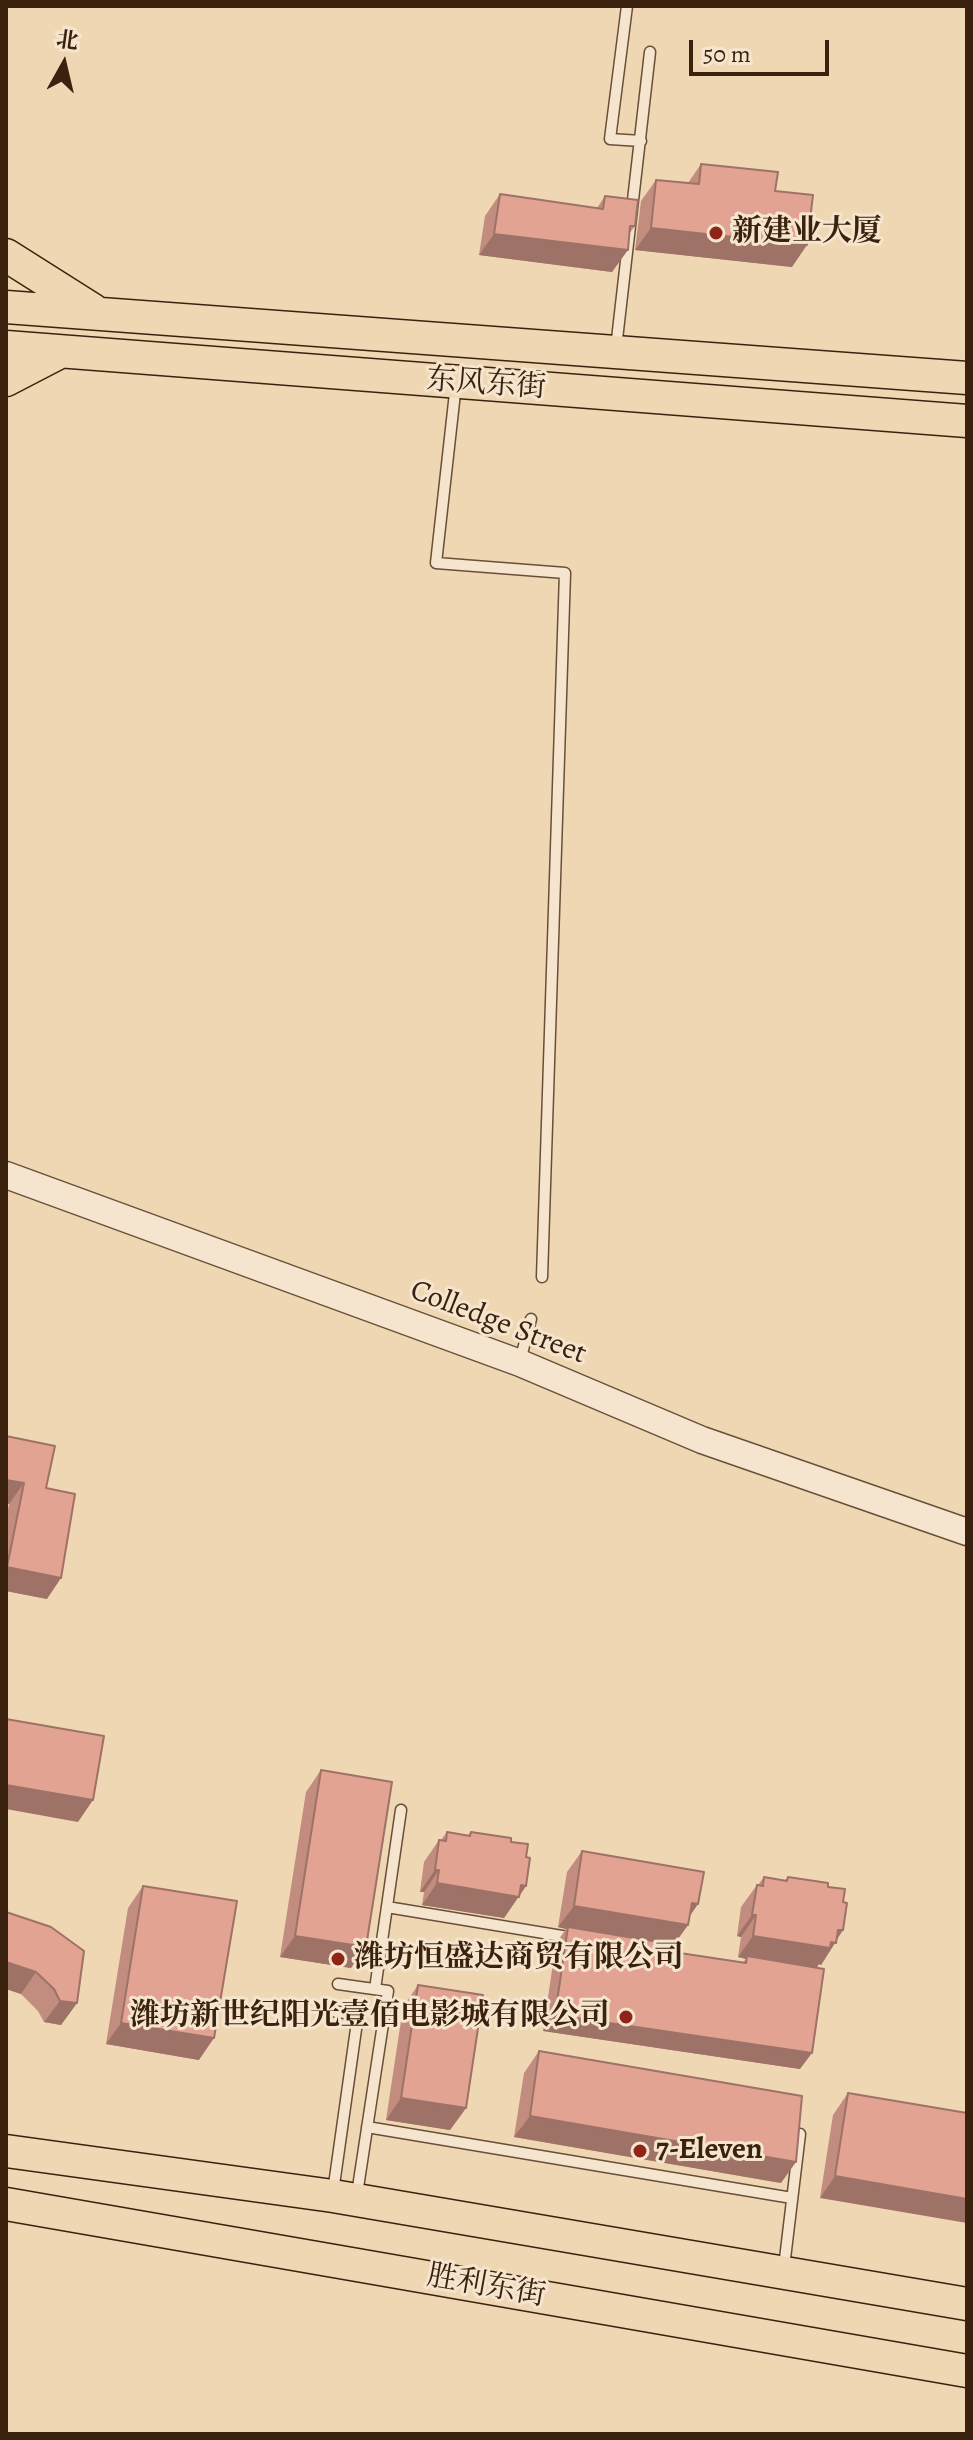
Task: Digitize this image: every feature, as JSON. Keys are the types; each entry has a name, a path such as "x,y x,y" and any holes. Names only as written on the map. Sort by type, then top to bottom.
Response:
{"main road":[{"path":"6,255 100,313"},
{"name":"东风东街","path":"6,307 967,378"},
{"name":"东风东街","path":"6,347 967,421"},
{"path":"6,380 58,353"},
{"path":"6,2151 345,2198 967,2304"},
{"name":"胜利东街","path":"6,2204 967,2371"}],"street":[{"name":"Colledge Street","path":"6,1175 520,1363 702,1440 967,1532"}],"lane":[{"path":"627,6 610,139 641,141"},
{"path":"616,351 650,52"},
{"path":"456,383 436,563 565,573 542,1277"},
{"path":"520,1363 531,1319"},
{"path":"375,1989 401,1810"},
{"path":"387,1907 591,1941"},
{"path":"338,1984 388,1991 367,2127 345,2198"},
{"path":"332,2011 358,2015 345,2198"},
{"path":"367,2127 792,2198"},
{"path":"783,2273 800,2134"}],"building":[{"path":"701,164 778,172 775,191 813,195 807,245 651,228 656,180 699,184"},
{"path":"500,194 603,209 605,196 638,200 635,226 630,226 628,250 494,234"},
{"path":"6,1436 55,1446 46,1488 75,1494 61,1578 7,1567 24,1483 6,1480"},
{"path":"6,1719 104,1736 93,1800 6,1785"},
{"path":"321,1770 392,1782 366,1947 295,1936"},
{"path":"447,1832 470,1836 471,1832 528,1844 526,1857 530,1858 526,1886 521,1885 519,1897 437,1883 439,1870 435,1870 439,1840 446,1841"},
{"path":"582,1851 704,1872 698,1904 692,1903 688,1925 574,1906"},
{"path":"764,1877 787,1881 788,1877 845,1889 843,1902 847,1903 843,1930 838,1930 836,1943 831,1942 830,1948 753,1936 756,1915 752,1915 757,1885 763,1886"},
{"path":"143,1886 237,1901 214,2038 121,2023"},
{"path":"6,1912 51,1927 84,1951 77,2003 60,2001 54,1989 36,1972 6,1962"},
{"path":"568,1927 682,1946 680,1953 746,1963 747,1956 824,1969 812,2053 555,2015"},
{"path":"418,1985 483,1995 466,2108 401,2098"},
{"path":"539,2051 802,2096 796,2162 530,2116"},
{"path":"848,2093 967,2113 967,2199 835,2176"}],"place":[{"name":"新建业大厦","path":"716,233"},
{"name":"潍坊恒盛达商贸有限公司","path":"338,1959"},
{"name":"潍坊新世纪阳光壹佰电影城有限公司","path":"626,2017"},
{"name":"7-Eleven","path":"640,2151"}]}
